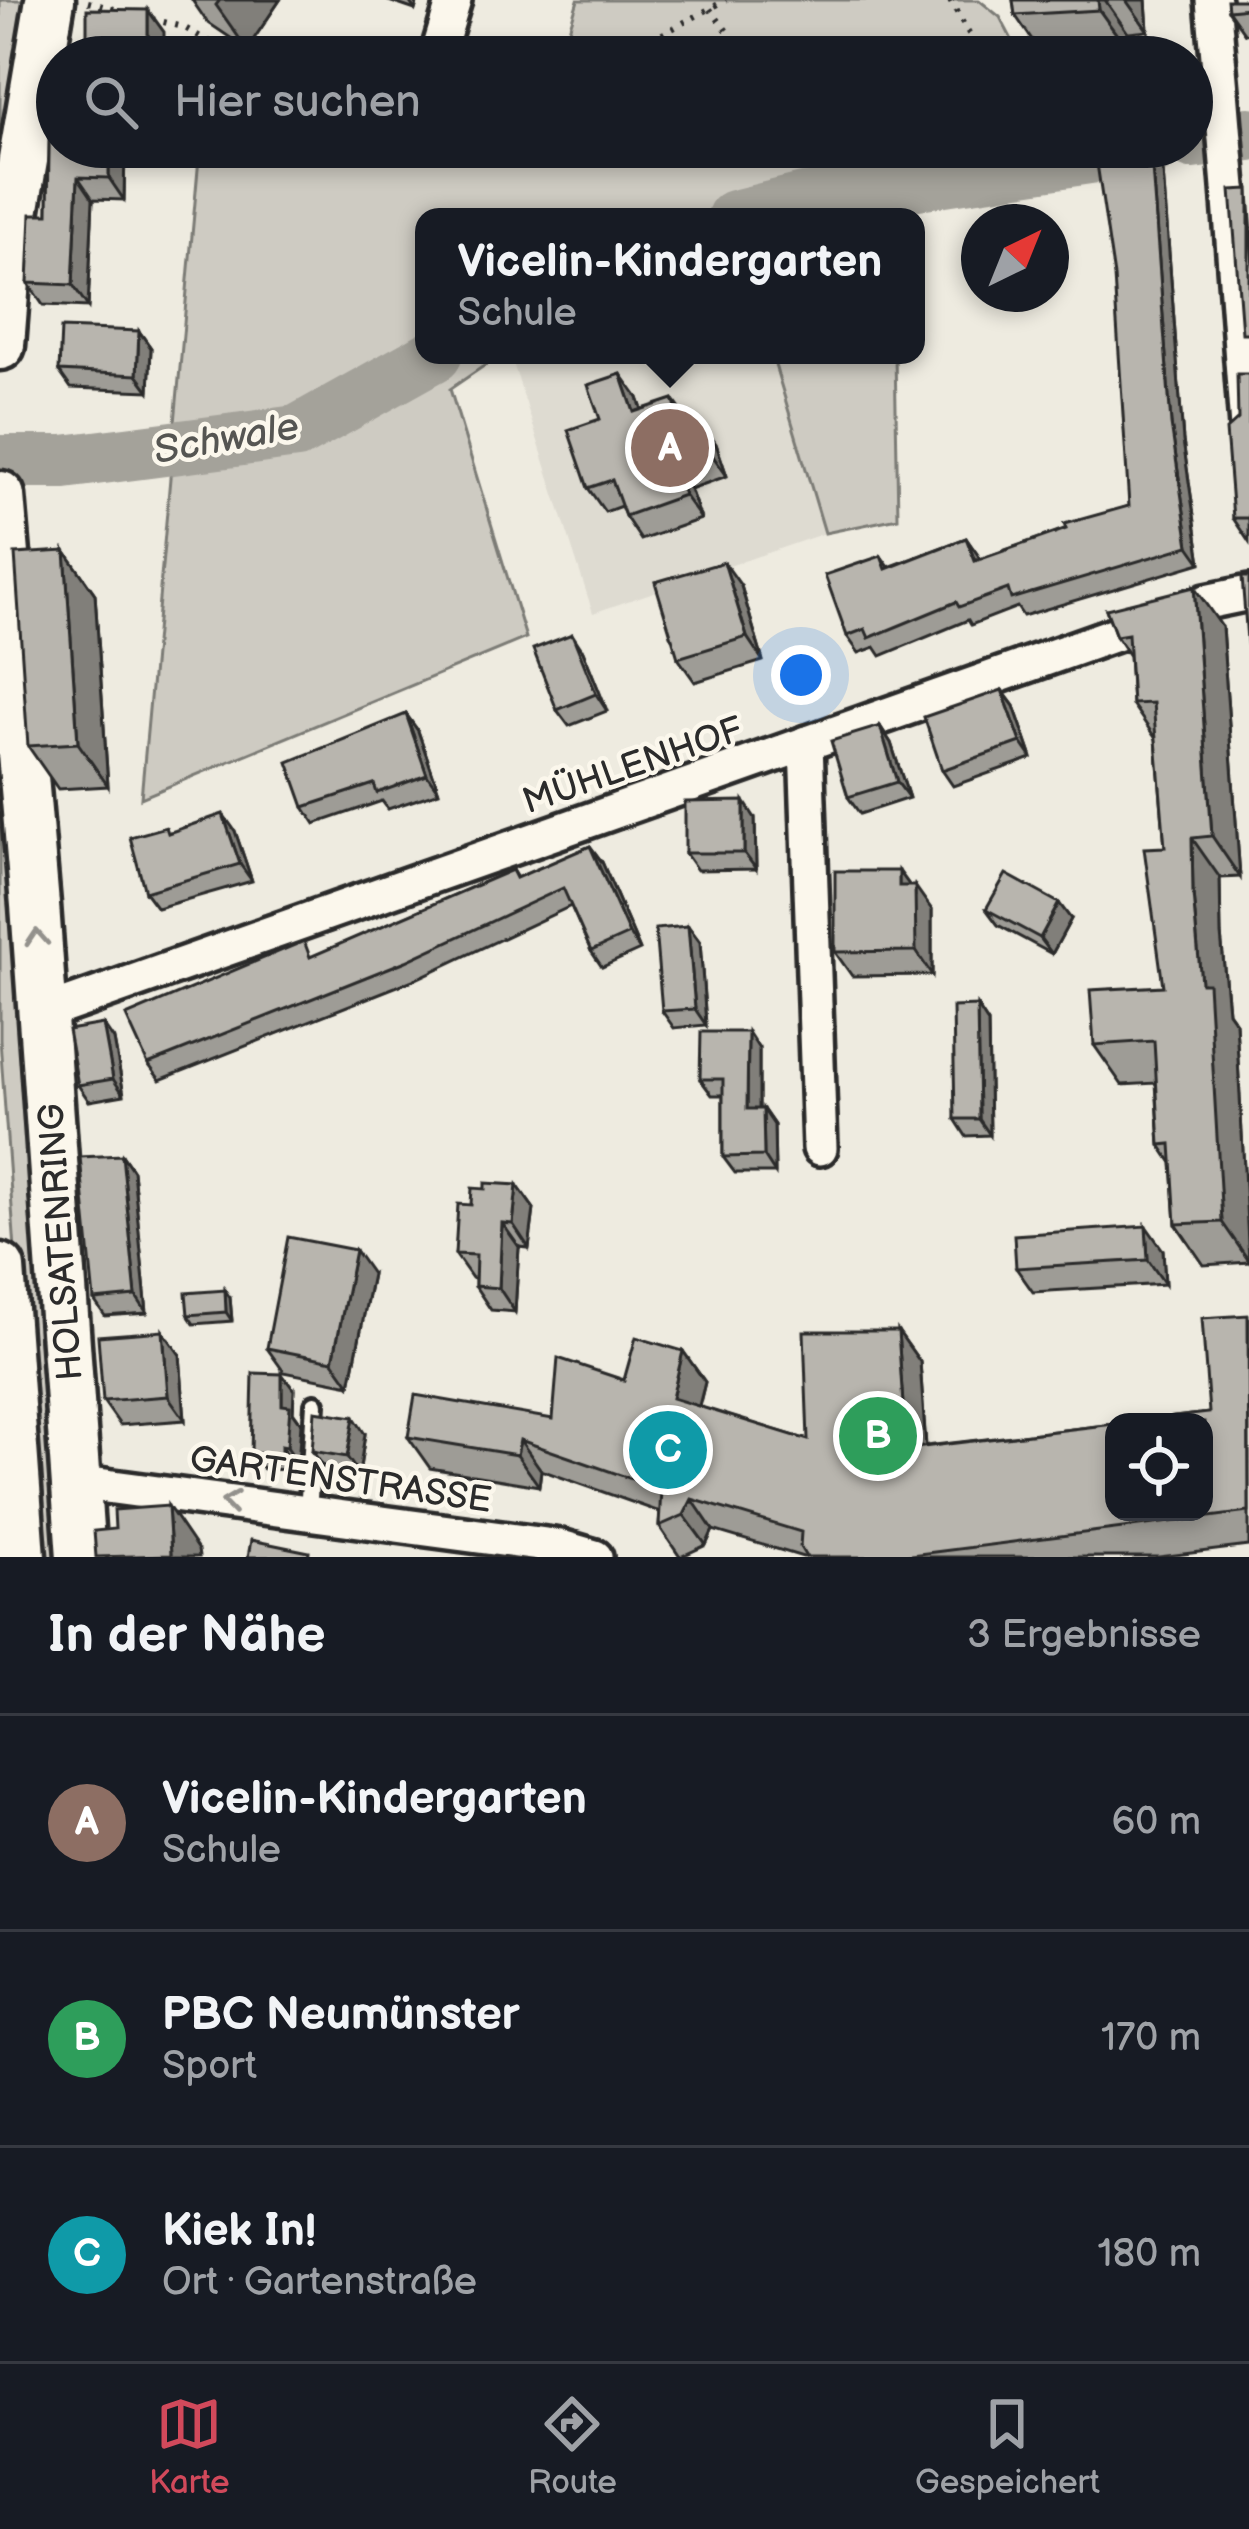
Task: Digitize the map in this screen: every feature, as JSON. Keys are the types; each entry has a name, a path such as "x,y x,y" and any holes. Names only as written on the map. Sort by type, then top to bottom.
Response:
{"main road":[{"path":"44,36 50,0"},
{"path":"0,345 7,255 36,83"},
{"name":"HOLSATENRING","path":"0,496 81,1557"},
{"name":"HOLSATENRING","path":"0,1268 7,1466 21,1557"}],"street":[{"path":"443,36 454,0"},
{"path":"1213,0 1243,296 1249,454"},
{"name":"MÜHLENHOF","path":"42,1014 1206,602 1249,593"},
{"path":"806,743 820,1148"},
{"name":"GARTENSTRASSE","path":"76,1482 561,1547 595,1557"}],"lane":[{"path":"308,1513 314,1404"}],"path":[{"path":"81,0 183,27 199,36"},
{"path":"659,36 726,0"},
{"path":"950,0 970,36"},
{"path":"710,9 731,36"}],"shaded area":[{"path":"0,0 27,0 0,174"},
{"path":"578,0 979,0 1000,17 1010,36 567,36"},
{"path":"198,168 1014,168 893,186 893,208 415,208 415,364 487,364 450,389 526,638 141,798"},
{"path":"513,364 775,364 825,533 593,613"},
{"path":"775,364 895,364 898,518 825,533"},
{"path":"0,595 70,1557 37,1557 0,1040"}],"building":[{"path":"1013,0 1098,0 1099,10 1015,15"},
{"path":"1227,0 1249,0 1249,8 1228,10"},
{"path":"87,9 148,10 148,36 87,36"},
{"path":"49,168 109,168 109,178 78,177 73,285 28,283 31,214 48,214"},
{"path":"1098,168 1152,168 1171,424 1189,546 1011,599 1008,589 959,607 956,602 869,638 865,629 847,636 825,575 881,556 886,569 966,538 975,561 1066,529 1064,524 1129,506 1114,277"},
{"path":"1249,189 1249,333 1242,333 1231,190"},
{"path":"61,328 139,331 137,375 59,371"},
{"path":"621,374 634,412 673,399 682,426 699,420 710,452 674,465 684,495 625,516 612,480 588,488 568,430 600,419 588,385"},
{"path":"1237,374 1249,374 1249,518 1233,518 1226,430 1238,419"},
{"path":"65,551 78,743 28,746 15,554"},
{"path":"724,562 747,637 678,658 655,582"},
{"path":"1242,577 1249,577 1249,653 1248,653"},
{"path":"1194,587 1212,836 1192,838 1193,894 1201,983 1208,983 1222,1222 1176,1224 1171,1144 1160,1145 1154,1041 1094,1045 1090,990 1163,986 1144,848 1165,847 1153,703 1132,704 1128,634 1116,636 1106,609"},
{"path":"572,634 596,694 557,710 533,649"},
{"path":"1002,690 1021,742 942,770 924,717"},
{"path":"406,714 427,775 377,793 374,784 304,807 288,762"},
{"path":"880,726 897,782 848,797 831,741"},
{"path":"744,801 744,853 685,853 685,802"},
{"path":"223,814 240,864 145,892 130,837 166,827 168,833"},
{"path":"590,846 629,934 591,951 563,888 406,961 148,1064 126,1016 304,941 310,957 512,870 516,878"},
{"path":"835,871 899,871 899,886 915,886 916,951 835,952"},
{"path":"1006,874 1059,903 1040,938 986,909"},
{"path":"688,926 695,1009 662,1011 655,929"},
{"path":"977,1006 979,1119 955,1119 953,1007"},
{"path":"103,1024 113,1079 78,1085 68,1030"},
{"path":"701,1032 748,1032 747,1109 763,1109 764,1156 723,1157 723,1079 700,1079"},
{"path":"122,1155 136,1296 94,1300 80,1157"},
{"path":"485,1183 517,1185 513,1224 502,1223 499,1288 475,1286 476,1255 455,1254 458,1204 471,1205 472,1188 485,1189"},
{"path":"1146,1226 1148,1260 1016,1268 1014,1235"},
{"path":"288,1237 355,1250 333,1361 267,1348"},
{"path":"225,1290 226,1312 188,1315 186,1293"},
{"path":"1248,1315 1249,1512 1213,1517 1213,1413 1209,1413 1202,1318"},
{"path":"163,1331 168,1396 103,1401 98,1336"},
{"path":"804,1331 898,1331 906,1449 1105,1425 1105,1521 1178,1521 895,1557 806,1557 800,1547 801,1532 692,1499 684,1515 659,1526 661,1489 520,1440 517,1455 408,1437 415,1395 553,1419 558,1358 624,1380 636,1337 683,1351 672,1398 808,1440"},
{"path":"253,1373 282,1374 282,1405 290,1406 287,1447 281,1446 281,1454 251,1453"},
{"path":"315,1411 354,1417 347,1457 312,1451"},
{"path":"168,1506 171,1555 96,1557 94,1531 115,1529 114,1510"},
{"path":"251,1540 309,1552 308,1557 248,1557"}],"waterway":[{"name":"Schwale","path":"1213,139 1249,134"},
{"name":"Schwale","path":"771,208 1017,168"},
{"name":"Schwale","path":"0,462 64,462 297,432 419,364"}],"place":[{"name":"Vicelin-Kindergarten","path":"670,448"},
{"name":"PBC Neumünster","path":"878,1436"},
{"name":"Kiek In!","path":"668,1450"}]}
